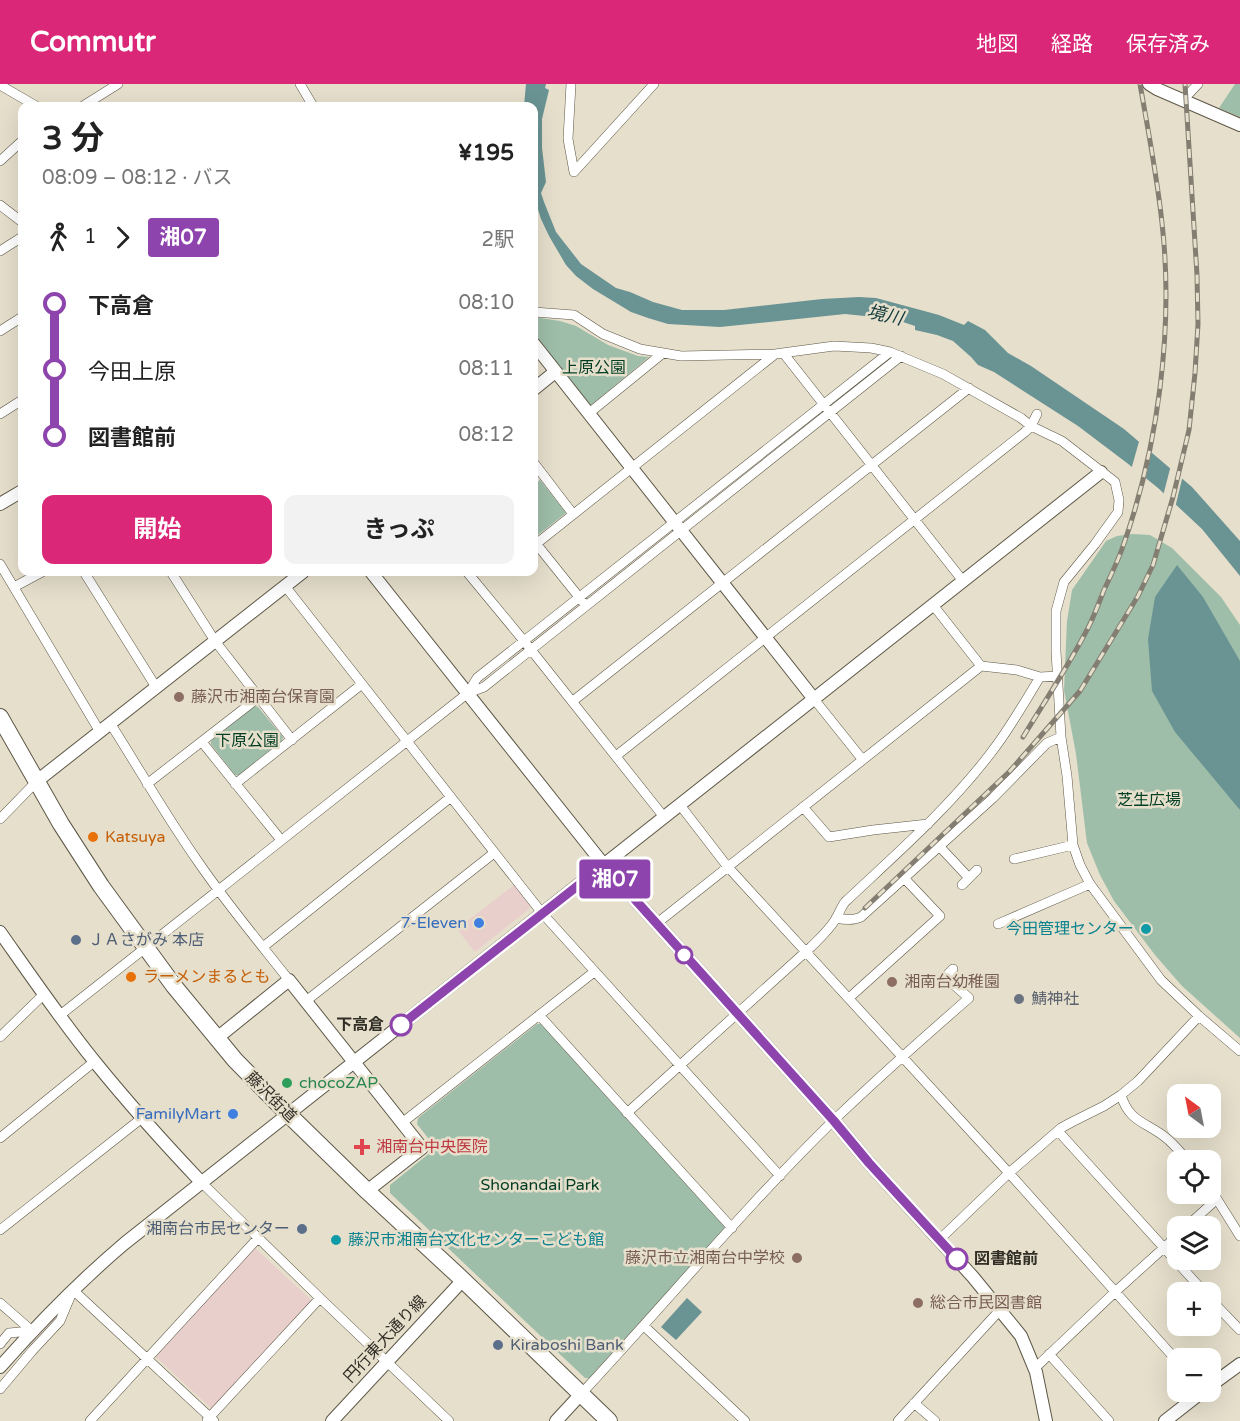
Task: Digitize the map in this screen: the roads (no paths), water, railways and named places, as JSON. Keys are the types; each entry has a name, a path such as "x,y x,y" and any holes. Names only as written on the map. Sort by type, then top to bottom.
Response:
{"highway":[{"name":"藤沢街道","path":"0,717 61,824 101,886 174,986 235,1060 367,1191 609,1421"}],"street":[{"path":"89,102 118,84"},
{"path":"300,84 311,102"},
{"path":"572,84 568,139 574,172 654,84"},
{"path":"1149,84 1240,125"},
{"path":"1182,100 1198,84"},
{"path":"0,85 29,102"},
{"path":"0,161 18,145"},
{"path":"0,205 18,219"},
{"path":"0,251 18,240"},
{"path":"538,312 574,315 603,334 640,349 681,356 779,354 834,346 871,348 890,352 969,387 1031,426 1062,441 1115,482 1119,500 1118,512 1064,582 1056,611 1061,737 1073,845 1090,884 1161,980 1198,1016 1240,1051"},
{"path":"0,331 18,320"},
{"path":"538,349 862,759"},
{"path":"468,693 477,678 579,598 752,475 890,352"},
{"path":"588,414 663,353"},
{"path":"779,354 827,409 963,581"},
{"path":"538,540 779,354"},
{"path":"59,1016 468,693 484,687 586,606 745,467 901,356"},
{"path":"538,386 555,372"},
{"path":"573,701 969,387"},
{"path":"0,414 18,403"},
{"path":"616,756 1016,440 1031,426 1037,414"},
{"path":"745,467 752,475"},
{"path":"0,1367 91,1272 125,1243 1101,472"},
{"path":"538,476 573,514"},
{"path":"0,504 18,493"},
{"path":"538,546 586,606"},
{"path":"0,564 99,732"},
{"path":"14,587 35,576"},
{"path":"87,576 156,687"},
{"path":"174,576 215,641 292,740"},
{"path":"0,819 38,781 298,576"},
{"path":"374,576 604,865 834,1121 1021,1336 1035,1368 1046,1421"},
{"path":"470,576 664,817"},
{"path":"285,586 542,913 780,1176"},
{"path":"933,605 981,666"},
{"path":"656,924 981,666 1017,670 1040,677 1058,676"},
{"path":"627,1113 825,933 845,902 928,824 988,756 1008,729 1040,677"},
{"path":"236,784 362,684"},
{"path":"147,784 259,698"},
{"path":"110,723 172,824 218,890 422,1148 367,1191"},
{"path":"836,918 849,920 861,916 993,798 1047,742 1061,737"},
{"path":"202,742 281,840"},
{"path":"263,946 451,797"},
{"path":"680,805 728,866 1167,1350"},
{"path":"803,807 829,837 928,824"},
{"path":"1014,859 1073,845"},
{"path":"940,847 966,882 977,870"},
{"path":"306,1001 494,853"},
{"path":"849,998 940,916 905,879"},
{"path":"998,924 1090,884"},
{"path":"0,932 59,1016 142,1118 202,1183 449,1421"},
{"path":"556,1421 780,1176 901,1057 969,998 945,976 953,969"},
{"path":"402,1123 594,972"},
{"path":"217,1038 289,980"},
{"path":"0,1037 44,994"},
{"path":"539,1016 732,1228"},
{"path":"939,1240 1009,1173 1058,1131 1104,1106 1138,1081 1198,1016"},
{"path":"0,1138 95,1061"},
{"path":"1121,1095 1131,1115 1163,1135 1177,1150"},
{"path":"0,1230 142,1118"},
{"path":"1058,1131 1195,1282"},
{"path":"1198,1216 1211,1204"},
{"path":"1220,1204 1240,1236"},
{"path":"90,1421 258,1238"},
{"path":"1035,1368 1167,1245"},
{"name":"円行東大通り線","path":"332,1421 463,1280"},
{"path":"0,1389 60,1321 73,1290"},
{"path":"73,1290 210,1420 320,1298"},
{"path":"0,1303 32,1331"},
{"path":"898,1421 1000,1310"},
{"path":"1221,1310 1240,1330"},
{"path":"644,1326 745,1421"},
{"path":"0,1344 9,1333 32,1331"},
{"path":"22,1342 32,1351"},
{"path":"1049,1354 1109,1421"},
{"path":"1221,1378 1240,1364"},
{"path":"1165,1421 1189,1402"},
{"path":"915,1403 935,1421"}],"water":[{"name":"境川","path":"526,84 546,84 545,88 549,90 542,119 542,148 546,182 541,193 556,232 581,264 616,288 682,310 724,310 859,297 876,298 939,315 964,325 968,321 985,330 1008,353 1124,429 1192,487 1240,541 1240,576 1202,529 1158,488 1078,426 994,372 978,365 953,341 915,330 915,326 894,319 845,314 720,327 668,324 631,312 593,289 566,265 541,219 538,210 538,102 524,102"},
{"path":"1177,565 1203,597 1240,661 1240,810 1175,732 1152,691 1148,639 1155,597"},
{"path":"687,1298 702,1312 676,1340 661,1327"}],"railway":[{"path":"1023,737 1081,642 1118,559 1135,511 1154,430 1164,346 1165,263 1158,188 1140,84"},
{"path":"865,908 1010,771 1080,691 1138,596 1153,565 1173,497 1189,430 1195,373 1198,324 1197,275 1185,84"}],"place":[{"name":"藤沢市湘南台保育園","path":"179,697"},
{"name":"Katsuya","path":"93,837"},
{"name":"7-Eleven","path":"479,923"},
{"name":"今田管理センター","path":"1146,929"},
{"name":"ＪＡさがみ 本店","path":"76,940"},
{"name":"ラーメンまるとも","path":"131,977"},
{"name":"湘南台幼稚園","path":"892,982"},
{"name":"鯖神社","path":"1019,999"},
{"name":"下高倉","path":"401,1025"},
{"name":"chocoZAP","path":"287,1083"},
{"name":"FamilyMart","path":"233,1114"},
{"name":"湘南台中央医院","path":"362,1147"},
{"name":"湘南台市民センター","path":"302,1229"},
{"name":"藤沢市湘南台文化センターこども館","path":"336,1240"},
{"name":"藤沢市立湘南台中学校","path":"797,1258"},
{"name":"図書館前","path":"957,1259"},
{"name":"総合市民図書館","path":"918,1303"},
{"name":"Kiraboshi Bank","path":"498,1345"}],"park label":[{"name":"上原公園","path":"594,368"},
{"name":"下原公園","path":"247,741"},
{"name":"芝生広場","path":"1149,800"},
{"name":"Shonandai Park","path":"540,1185"}]}
